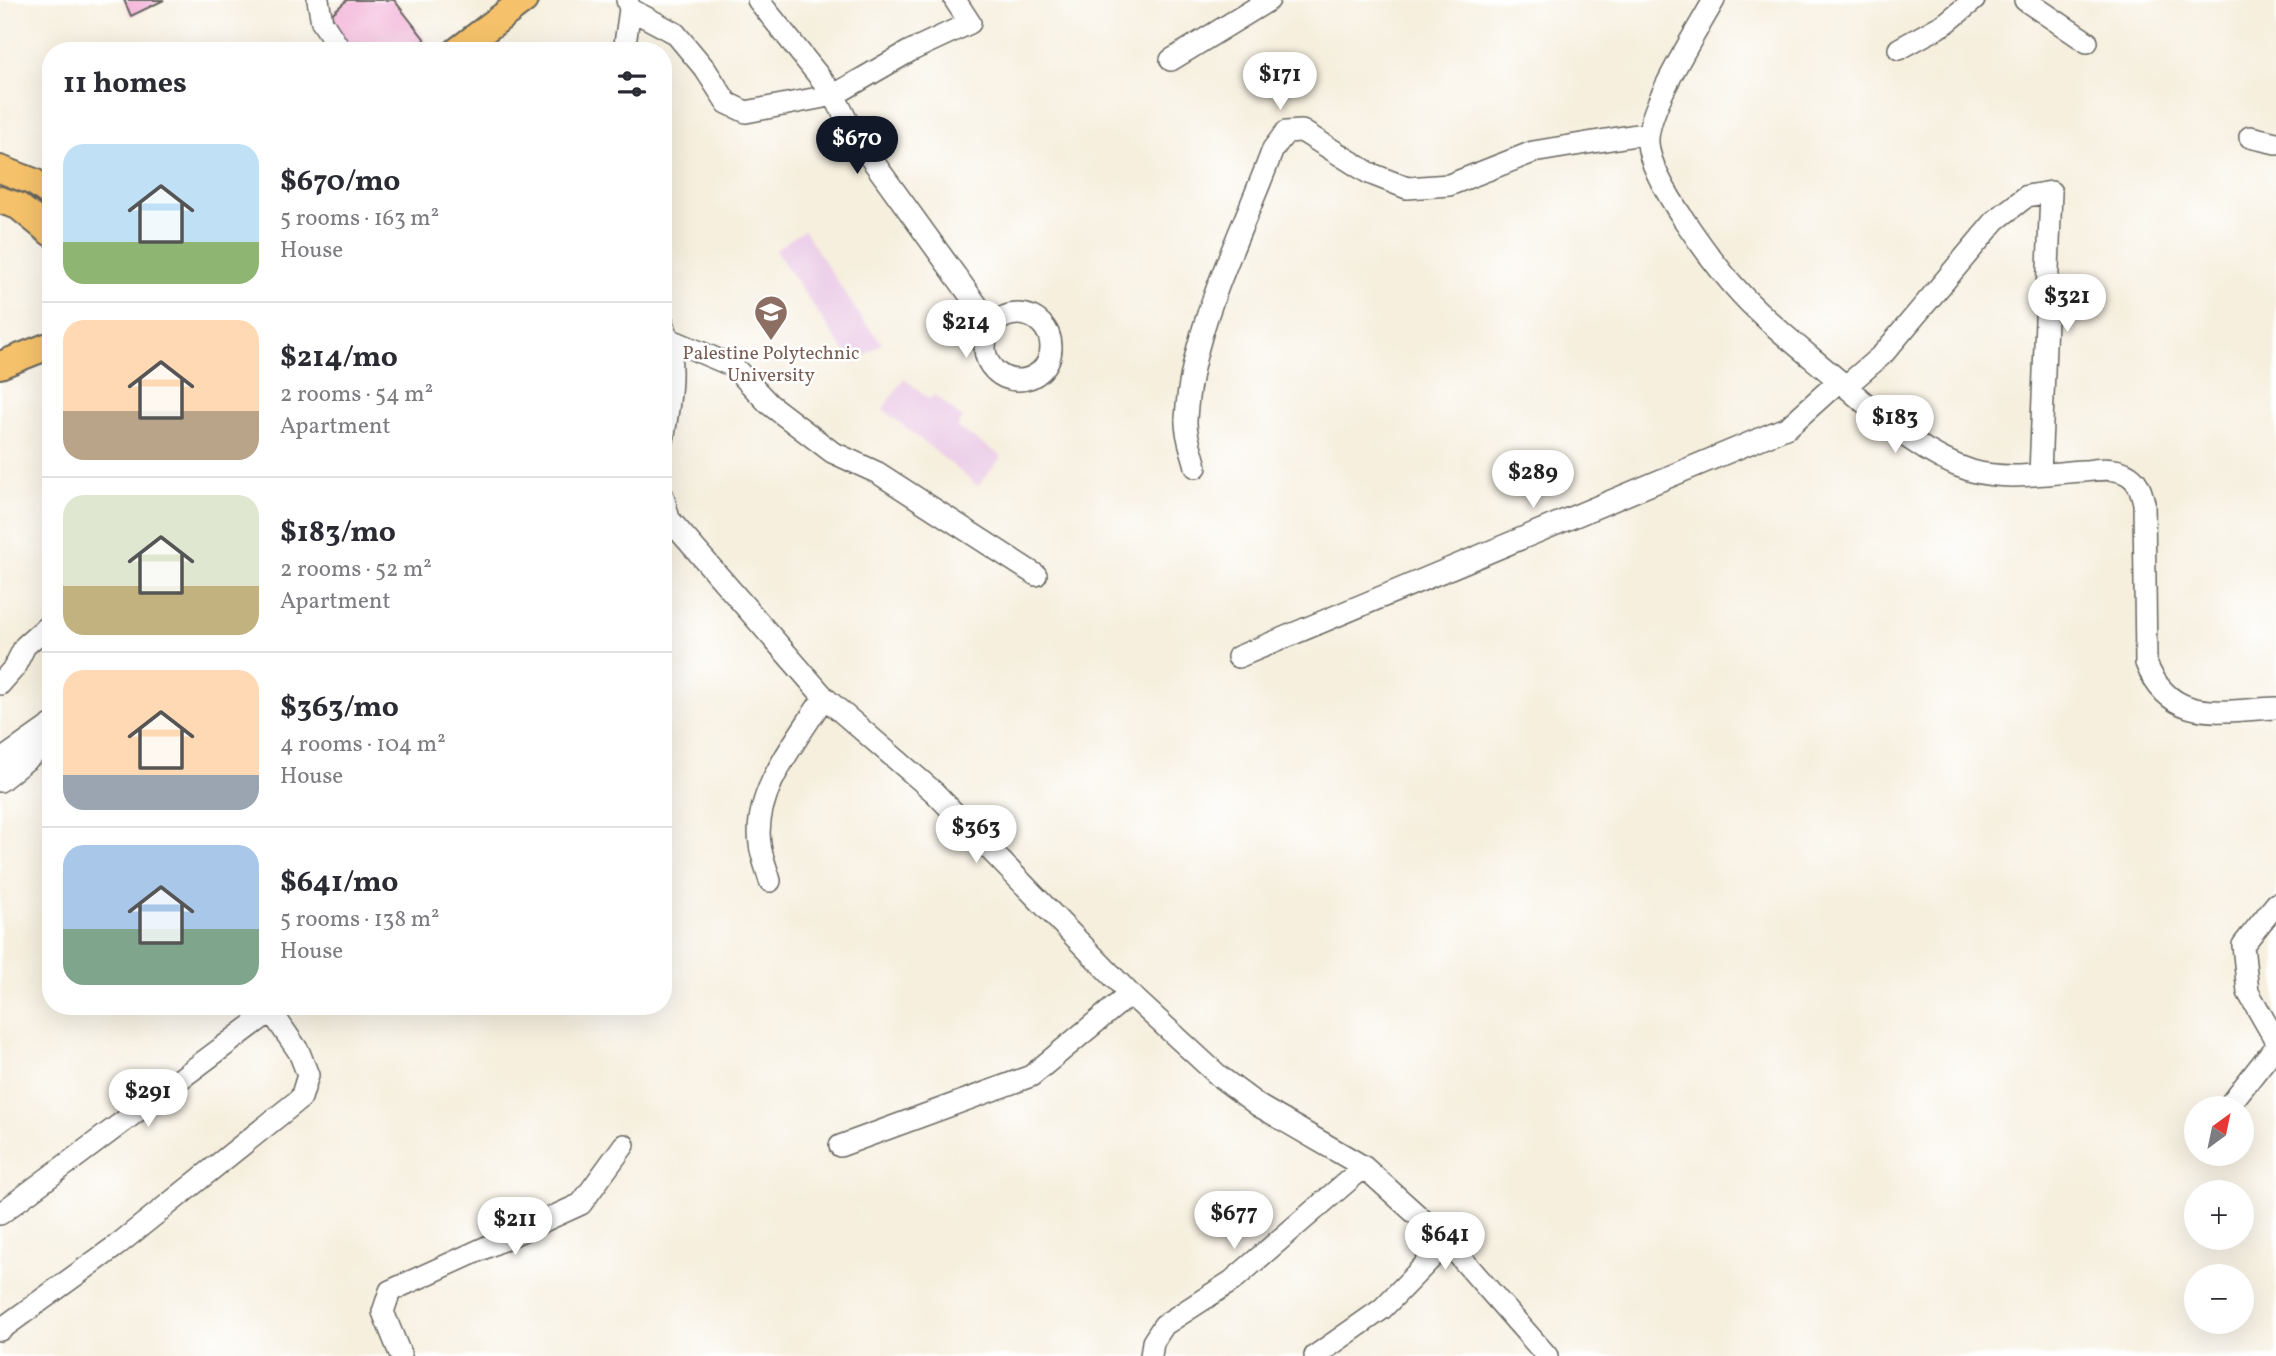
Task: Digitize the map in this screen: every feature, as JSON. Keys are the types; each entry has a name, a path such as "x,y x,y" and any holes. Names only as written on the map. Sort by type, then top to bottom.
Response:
{"main road":[{"path":"469,42 524,0"},
{"path":"0,169 42,188"},
{"path":"0,200 18,206 42,226"},
{"path":"0,365 42,349"}],"street":[{"path":"318,0 322,22 335,42"},
{"path":"758,0 834,95 854,135 992,326"},
{"path":"625,42 629,4 674,33 705,69 727,103 747,112 834,95 910,51 970,23 956,0"},
{"path":"1171,60 1269,0"},
{"path":"1714,0 1654,111 1648,133 1650,156 1662,183 1691,229 1740,292 1767,320 1905,436 1946,461 1974,471 2009,476 2113,469 2133,478 2141,488 2146,663 2154,684 2181,704 2199,711 2231,713 2276,708"},
{"path":"1899,49 1946,23 1974,0"},
{"path":"2025,0 2087,42"},
{"path":"1196,467 1185,423 1191,377 1211,309 1273,149 1286,132 1303,131 1369,173 1407,188 1449,185 1533,152 1648,133"},
{"path":"2250,137 2276,143"},
{"path":"1238,657 1788,427 1883,354 1996,220 2027,196 2051,192 2040,474"},
{"path":"672,333 733,366 769,404 832,452 878,473 1036,575"},
{"path":"672,528 824,697 934,792 1130,994 1220,1077 1259,1106 1364,1167 1447,1242 1548,1356"},
{"path":"0,684 25,646 42,632"},
{"path":"0,670 42,639"},
{"path":"771,881 759,843 762,814 772,783 824,697"},
{"path":"0,761 42,731"},
{"path":"0,781 42,747"},
{"path":"2236,1096 2276,1044 2248,992 2242,945 2276,904"},
{"path":"840,1146 1031,1076 1130,994"},
{"path":"0,1214 266,1015"},
{"path":"0,1330 116,1246 301,1098 308,1075 299,1052 274,1015"},
{"path":"401,1356 383,1312 385,1298 393,1288 581,1204 624,1145"},
{"path":"1151,1356 1153,1342 1164,1325 1232,1281 1364,1167"},
{"path":"1314,1356 1382,1309 1447,1242"}],"shaded area":[{"path":"804,230 863,321 882,343 853,364 775,250"},
{"path":"904,378 929,399 935,395 962,418 957,428 1002,456 978,486 883,409"}],"building":[{"path":"124,0 164,0 131,16"},
{"path":"347,0 394,0 427,42 339,42 324,21"}],"place":[{"name":"Palestine Polytechnic University","path":"771,342"}]}
